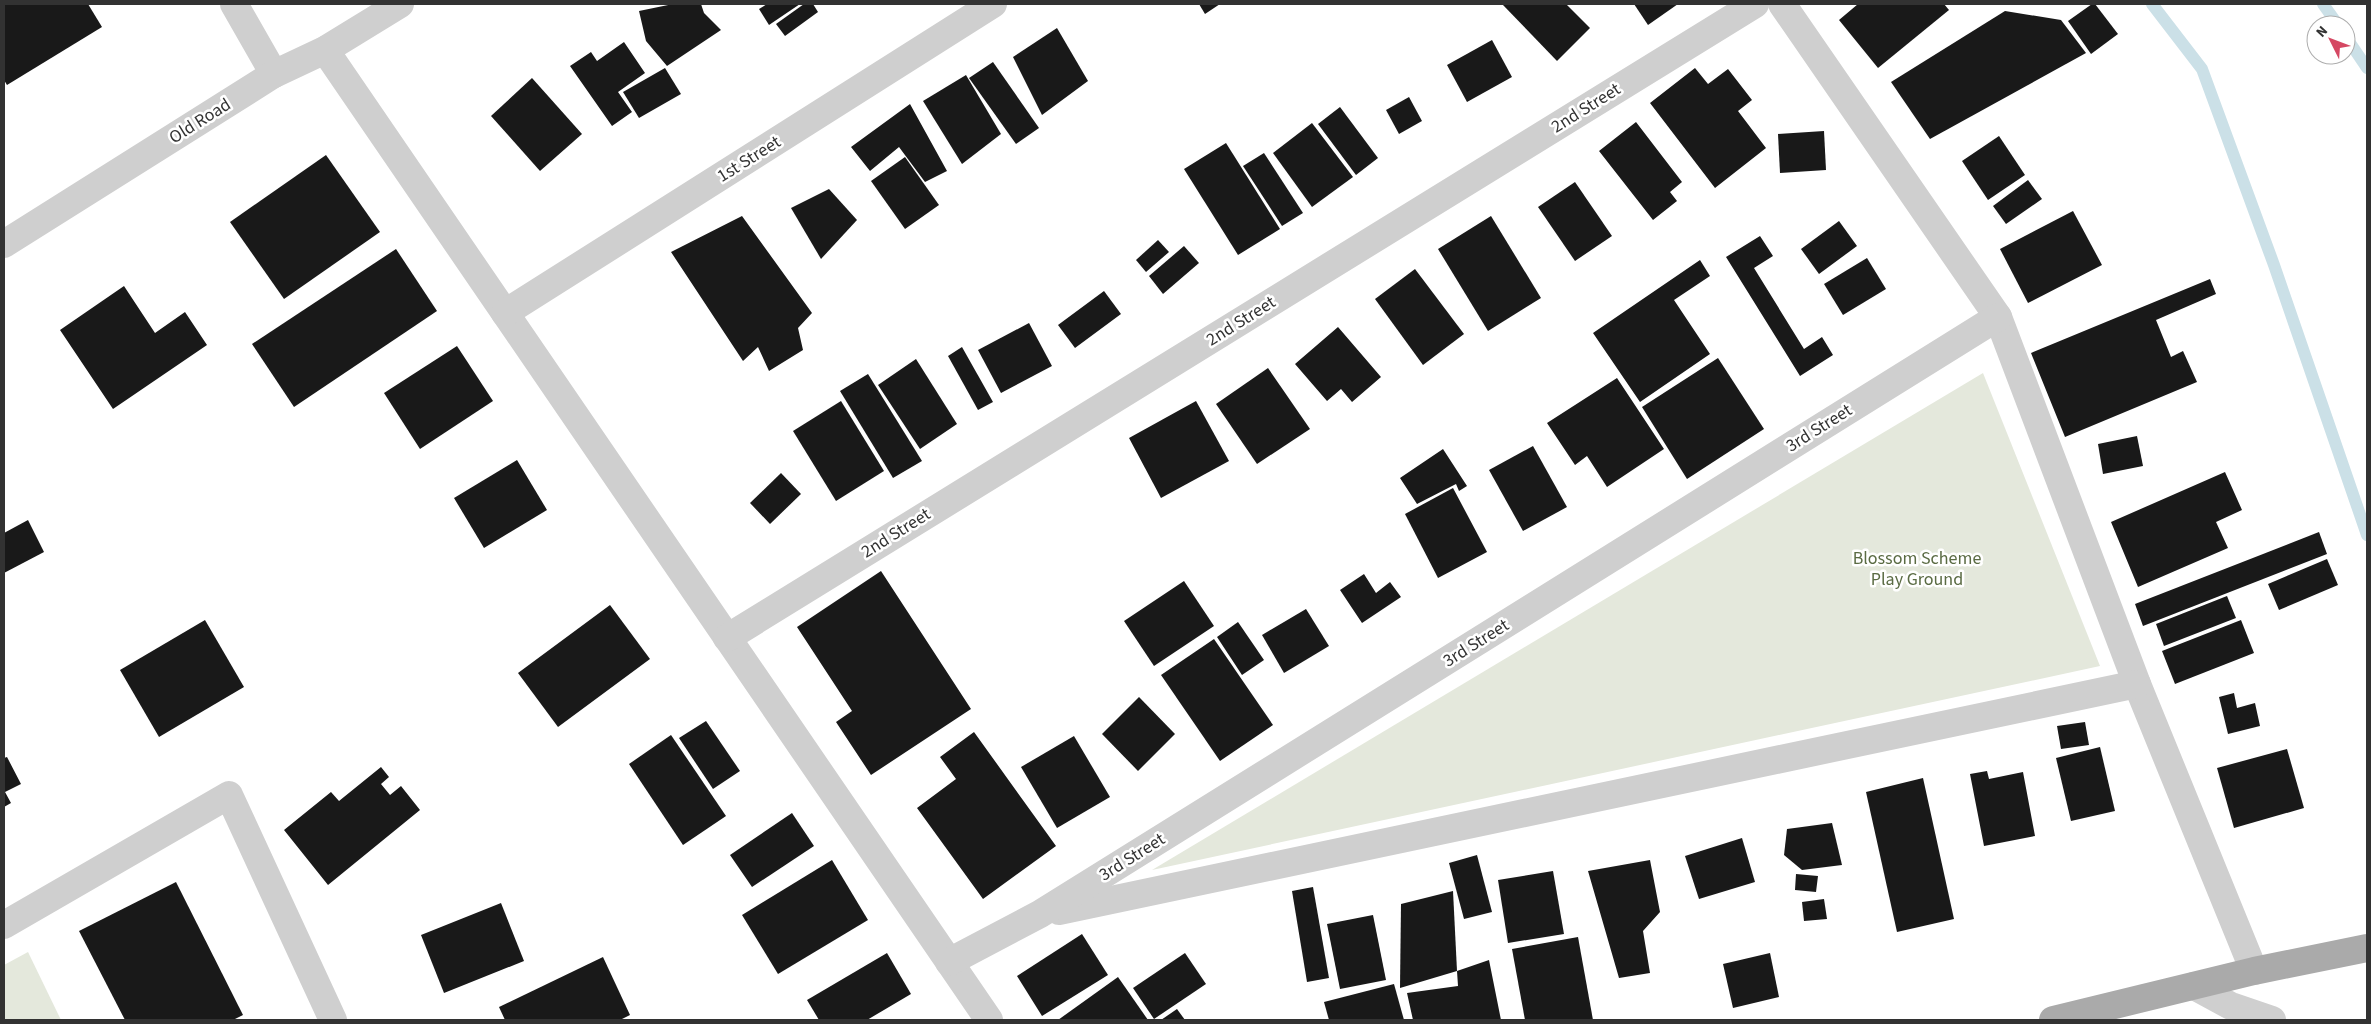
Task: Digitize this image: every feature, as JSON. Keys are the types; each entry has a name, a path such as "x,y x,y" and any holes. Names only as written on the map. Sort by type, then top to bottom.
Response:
{"main road":[{"path":"2053,1020 2254,971 2367,948"}],"street":[{"path":"234,4 274,74"},
{"name":"Old Road","path":"4,244 274,74 325,50 400,4"},
{"name":"1st Street","path":"505,313 994,4"},
{"name":"2nd Street","path":"727,638 1755,4"},
{"path":"1782,4 1998,317 2137,684 2254,971"},
{"path":"325,50 989,1020"},
{"name":"3rd Street","path":"949,962 1040,914 1998,317"},
{"path":"1040,914 2137,684"},
{"path":"4,926 228,795 333,1020"},
{"path":"2194,986 2231,1006 2272,1020"}],"green space":[{"name":"Blossom Scheme Play Ground","path":"1983,373 2100,666 1152,870"},
{"path":"28,952 61,1020 4,1020 4,965"}],"building":[{"path":"4,4 88,4 102,27 7,85 4,80"},
{"path":"673,4 701,4 704,13 721,30 667,66 646,41 639,11"},
{"path":"767,4 800,4 769,25 759,9"},
{"path":"804,4 813,4 818,12 785,36 776,24"},
{"path":"1199,4 1220,4 1205,14"},
{"path":"1502,4 1566,4 1590,28 1557,61"},
{"path":"1634,4 1678,4 1648,25"},
{"path":"1858,4 1944,4 1949,10 1878,68 1839,20"},
{"path":"2092,4 2095,4 2118,34 2091,54 2068,21"},
{"path":"2005,11 2061,20 2086,53 1930,139 1891,82"},
{"path":"1057,28 1088,81 1042,115 1013,57"},
{"path":"1492,40 1512,77 1467,102 1447,65"},
{"path":"624,42 645,73 618,92 632,112 612,126 570,66 591,52 597,61"},
{"path":"993,62 1039,128 1016,144 969,78"},
{"path":"665,68 681,94 639,118 623,92"},
{"path":"1695,68 1708,84 1728,69 1752,100 1738,111 1766,148 1715,188 1650,103"},
{"path":"966,75 1001,134 962,164 923,101"},
{"path":"532,78 582,134 540,171 491,116"},
{"path":"1409,97 1422,121 1399,134 1386,110"},
{"path":"910,104 947,171 925,182 899,147 870,171 851,147"},
{"path":"1340,107 1378,158 1356,175 1318,124"},
{"path":"1636,122 1682,182 1670,192 1677,201 1653,220 1599,151"},
{"path":"1312,123 1353,177 1312,207 1273,153"},
{"path":"1824,131 1826,170 1780,173 1778,134"},
{"path":"1999,136 2025,175 1988,200 1962,161"},
{"path":"1226,143 1280,229 1238,255 1184,169"},
{"path":"1264,153 1303,213 1282,226 1243,166"},
{"path":"326,155 380,232 284,299 230,222"},
{"path":"905,157 939,205 905,229 871,181"},
{"path":"2028,180 2042,199 2006,224 1993,206"},
{"path":"1575,182 1612,236 1575,261 1538,207"},
{"path":"829,189 857,220 821,259 791,208"},
{"path":"2073,211 2102,265 2028,303 2000,249"},
{"path":"742,216 812,313 798,328 803,350 769,371 758,347 743,361 671,252"},
{"path":"1491,216 1541,298 1488,331 1438,249"},
{"path":"1839,221 1857,246 1819,274 1801,249"},
{"path":"1760,236 1773,256 1754,268 1804,349 1822,337 1833,355 1800,376 1726,257"},
{"path":"1158,240 1169,252 1146,272 1136,260"},
{"path":"1184,246 1199,263 1163,294 1149,276"},
{"path":"396,249 437,311 294,407 252,344"},
{"path":"1867,258 1886,289 1843,315 1824,284"},
{"path":"1700,260 1710,276 1674,300 1710,354 1640,402 1593,333"},
{"path":"1415,269 1464,334 1423,365 1375,299"},
{"path":"2210,279 2216,294 2156,320 2171,357 2183,351 2197,382 2065,437 2031,353"},
{"path":"124,286 155,333 185,312 207,345 113,409 60,330"},
{"path":"1104,291 1121,314 1075,348 1058,325"},
{"path":"1029,323 1052,366 1001,393 978,350"},
{"path":"1338,327 1381,377 1352,402 1341,389 1327,401 1295,364"},
{"path":"457,346 493,401 420,449 384,393"},
{"path":"962,347 993,402 978,410 948,356"},
{"path":"1718,358 1764,429 1687,479 1642,407"},
{"path":"916,359 957,424 920,449 878,385"},
{"path":"1268,368 1310,429 1257,464 1216,404"},
{"path":"868,374 922,461 893,478 840,391"},
{"path":"1617,378 1664,449 1607,487 1587,456 1575,465 1547,423"},
{"path":"841,401 884,471 836,501 793,431"},
{"path":"1196,401 1229,461 1161,498 1129,438"},
{"path":"2137,436 2143,466 2103,474 2098,444"},
{"path":"1533,446 1567,507 1523,531 1489,470"},
{"path":"1443,449 1467,486 1459,491 1456,484 1417,504 1400,478"},
{"path":"517,460 547,510 484,548 454,498"},
{"path":"2225,472 2242,510 2216,522 2228,548 2138,587 2111,522"},
{"path":"781,473 801,494 770,524 750,503"},
{"path":"1453,488 1487,552 1438,578 1405,514"},
{"path":"28,520 44,552 4,573 4,533"},
{"path":"2319,532 2327,554 2143,626 2135,604"},
{"path":"2327,559 2338,585 2279,610 2268,584"},
{"path":"881,571 971,709 871,775 836,722 852,711 797,627"},
{"path":"1364,574 1376,593 1390,582 1401,597 1362,623 1340,590"},
{"path":"1184,581 1214,626 1154,666 1124,621"},
{"path":"2227,596 2236,618 2164,646 2156,624"},
{"path":"610,605 650,659 558,727 518,673"},
{"path":"1306,609 1329,646 1284,673 1262,635"},
{"path":"205,620 244,687 159,737 120,670"},
{"path":"2241,620 2254,653 2175,684 2162,651"},
{"path":"1238,622 1264,660 1242,675 1217,637"},
{"path":"1214,639 1273,725 1220,761 1161,675"},
{"path":"2234,693 2237,708 2255,703 2260,726 2228,734 2219,697"},
{"path":"1139,697 1175,734 1138,771 1102,734"},
{"path":"706,721 740,771 713,789 679,738"},
{"path":"2085,722 2089,745 2061,749 2057,726"},
{"path":"974,732 1056,846 983,899 917,808 956,779 940,757"},
{"path":"671,735 726,816 683,845 629,764"},
{"path":"1074,736 1110,797 1057,828 1021,767"},
{"path":"2100,747 2115,811 2071,821 2056,758"},
{"path":"2287,749 2304,808 2234,828 2217,768"},
{"path":"7,757 21,784 5,792 11,803 4,807 4,758"},
{"path":"381,767 389,777 381,784 390,795 401,786 420,810 328,885 284,830 331,792 339,801"},
{"path":"1987,771 1989,779 2023,772 2035,836 1984,846 1970,774"},
{"path":"1923,778 1954,919 1897,932 1866,792"},
{"path":"792,813 814,846 752,887 730,855"},
{"path":"1832,823 1842,865 1802,870 1784,855 1787,829"},
{"path":"1742,838 1755,882 1699,899 1685,856"},
{"path":"1477,855 1492,912 1464,919 1449,863"},
{"path":"832,860 868,920 778,974 742,915"},
{"path":"1650,860 1660,912 1643,931 1650,973 1619,978 1588,871"},
{"path":"1553,871 1564,934 1508,943 1498,880"},
{"path":"1796,874 1818,876 1816,892 1795,890"},
{"path":"176,882 243,1015 233,1020 125,1020 79,931"},
{"path":"1313,887 1329,978 1307,982 1292,891"},
{"path":"1453,891 1457,971 1400,988 1401,904"},
{"path":"1824,899 1827,919 1804,921 1802,902"},
{"path":"501,903 524,961 444,993 421,935"},
{"path":"1373,915 1386,980 1340,989 1327,924"},
{"path":"1082,934 1108,975 1042,1016 1017,976"},
{"path":"1578,937 1593,1020 1525,1020 1512,949"},
{"path":"887,953 911,994 867,1020 819,1020 807,1000"},
{"path":"1185,953 1206,984 1154,1019 1133,988"},
{"path":"1770,953 1779,997 1733,1008 1723,964"},
{"path":"603,957 630,1015 620,1020 505,1020 499,1007"},
{"path":"1489,960 1501,1020 1413,1020 1407,993 1458,986 1457,971"},
{"path":"1118,977 1148,1020 1058,1020"},
{"path":"1394,984 1404,1020 1329,1020 1324,1002"},
{"path":"1177,1009 1185,1020 1161,1020"}],"waterway":[{"path":"2152,4 2202,69 2274,265 2367,535"},
{"path":"2323,4 2331,15"},
{"path":"2356,52 2367,68"}]}
